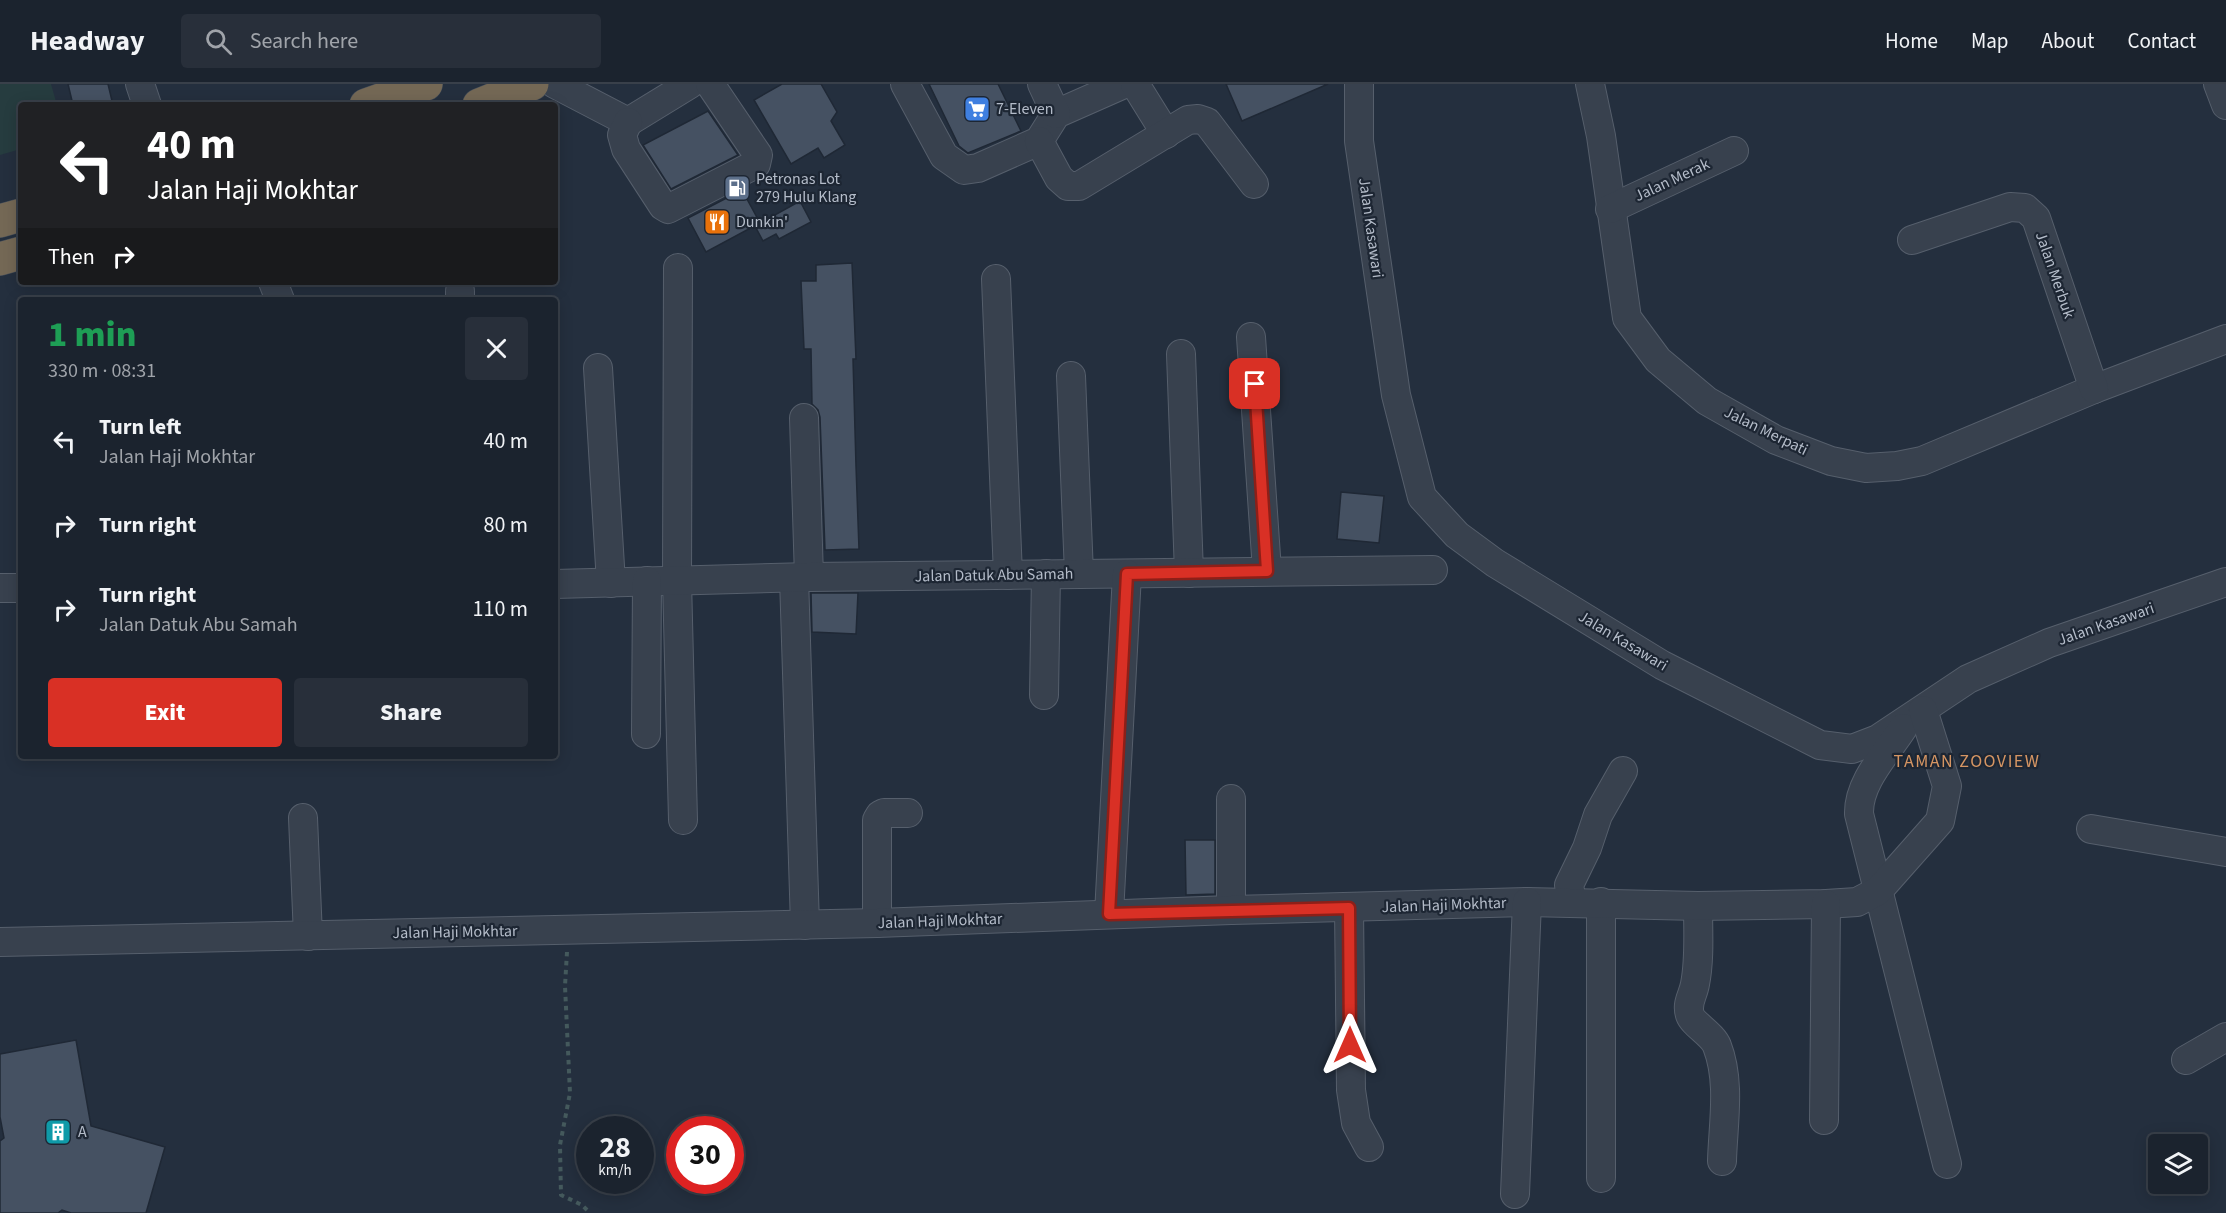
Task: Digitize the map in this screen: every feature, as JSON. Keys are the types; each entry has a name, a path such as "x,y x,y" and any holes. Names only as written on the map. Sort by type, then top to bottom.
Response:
{"highway":[{"path":"375,102 426,84"},
{"path":"487,102 532,84"},
{"path":"0,221 18,216"},
{"path":"0,259 18,254"}],"street":[{"path":"140,84 146,102"},
{"path":"555,84 628,122"},
{"path":"690,84 628,122 622,135 626,149 663,206 668,209 756,164 758,156 710,84"},
{"path":"905,84 944,156 964,170 978,168 1039,141 1056,114 1124,84"},
{"path":"1042,84 1056,114"},
{"path":"1135,84 1166,134"},
{"name":"Jalan Kasawari","path":"1359,84 1359,141 1396,395 1422,497 1457,535 1494,562 1662,665 1820,745 1852,749 1878,740 1968,679 2049,643 2226,582"},
{"name":"Jalan Merpati","path":"1590,84 1601,136 1627,318 1658,360 1707,401 1776,440 1831,461 1866,468 1897,466 1922,461 2094,389 2226,339"},
{"path":"2218,84 2226,105"},
{"path":"1039,141 1059,178 1068,186 1079,186 1188,120 1198,119 1207,122 1254,184"},
{"name":"Jalan Merak","path":"1610,208 1734,151"},
{"name":"Jalan Merbuk","path":"1912,240 2010,207 2025,208 2036,218 2094,389"},
{"path":"678,268 677,580 683,820"},
{"path":"996,279 1008,575"},
{"path":"1251,338 1267,571"},
{"path":"1181,354 1189,573"},
{"path":"598,368 611,583"},
{"path":"1071,376 1078,574"},
{"path":"804,418 802,578 805,925"},
{"name":"Jalan Datuk Abu Samah","path":"558,584 1046,574 1433,570"},
{"path":"1044,695 1046,574"},
{"path":"1109,914 1127,574"},
{"path":"646,734 647,581"},
{"path":"0,588 18,588"},
{"path":"1916,716 1865,786 1858,801 1859,814 1947,1164"},
{"path":"1878,891 1940,821 1947,786 1916,716"},
{"path":"1572,902 1569,885 1587,848 1598,815 1623,771"},
{"path":"1231,799 1231,910"},
{"path":"877,923 877,820 884,813 908,813"},
{"path":"303,818 308,936"},
{"path":"2091,829 2226,852"},
{"name":"Jalan Haji Mokhtar","path":"0,942 805,925 1527,902 1698,906 1826,904 1857,902 1878,891"},
{"path":"1515,1194 1527,902"},
{"path":"1600,902 1601,1178"},
{"path":"1824,1120 1826,904"},
{"path":"1698,906 1695,986 1689,1001 1690,1017 1716,1043 1722,1063 1725,1091 1722,1161"},
{"path":"1349,908 1351,1090 1356,1123 1370,1147"},
{"path":"2186,1060 2226,1037"}],"path":[{"path":"569,930 565,986 570,1093 561,1145 561,1195 582,1205 590,1213"}],"green space":[{"path":"0,84 51,84 56,102 18,102 18,150 0,155"}],"building":[{"path":"68,84 108,84 112,102 72,102"},
{"path":"782,84 821,84 837,112 831,121 845,145 824,158 818,148 791,164 754,100"},
{"path":"929,84 998,84 1021,131 968,153 959,146"},
{"path":"1226,84 1328,84 1242,121"},
{"path":"708,111 738,155 671,189 643,145"},
{"path":"742,190 760,223 706,252 688,218"},
{"path":"800,201 811,222 779,239 776,234 763,241 755,226"},
{"path":"852,263 859,549 825,550 820,417 818,410 812,404 811,349 804,349 801,281 816,281 816,265"},
{"path":"1341,492 1384,496 1379,543 1337,539"},
{"path":"811,593 858,593 856,634 812,632"},
{"path":"1185,840 1215,840 1215,894 1186,895"},
{"name":"A","path":"76,1040 91,1126 165,1147 146,1213 71,1213 62,1210 58,1213 0,1213 0,1141 4,1138 0,1117 0,1054"}],"place":[{"name":"7-Eleven","path":"977,109"},
{"name":"Petronas Lot 279 Hulu Klang","path":"737,188"},
{"name":"Dunkin'","path":"717,222"},
{"name":"A","path":"58,1132"}],"district":[{"name":"TAMAN ZOOVIEW","path":"1967,761"}],"route":[{"path":"1255,384 1267,571 1127,574 1109,914 1349,908 1350,1045"}]}
